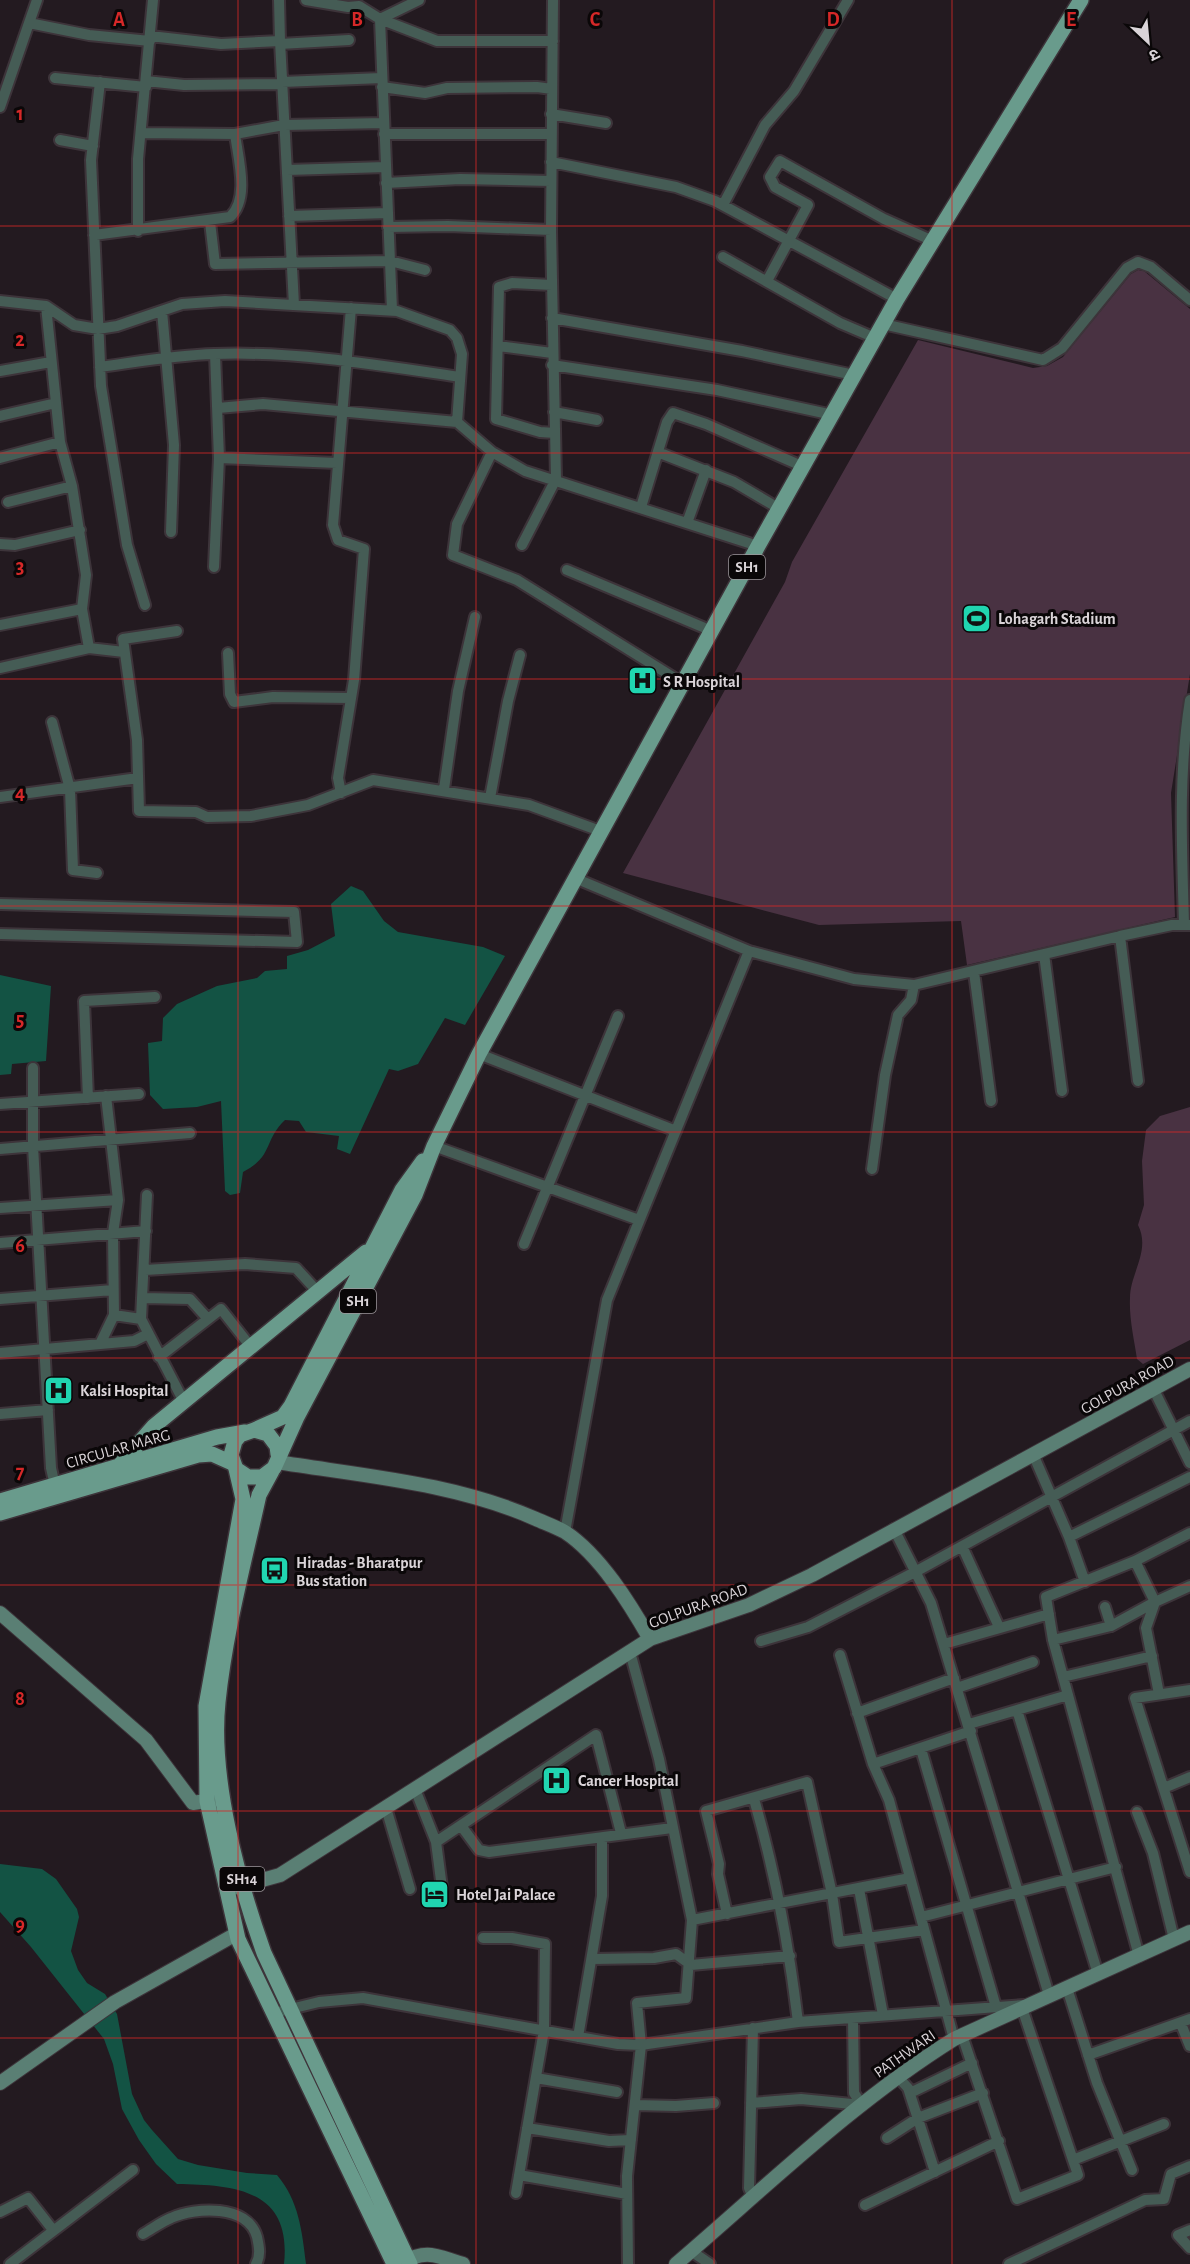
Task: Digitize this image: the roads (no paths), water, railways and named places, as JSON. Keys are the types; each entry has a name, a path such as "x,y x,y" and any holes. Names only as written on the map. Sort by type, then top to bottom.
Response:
{"main road":[{"name":"SH1","path":"276,1462 415,1195 434,1146 479,1054 603,832 758,546 897,300 1082,0"},
{"name":"SH1","path":"250,1431 283,1417 291,1406 402,1190 434,1146"},
{"path":"119,1466 154,1426 372,1248"},
{"path":"250,1431 268,1434 277,1446 276,1462 262,1477 255,1478 234,1466 231,1448 235,1441 250,1431"},
{"name":"CIRCULAR MARG","path":"0,1513 119,1466 217,1437 250,1431"},
{"name":"CIRCULAR MARG","path":"0,1501 57,1490 198,1455 212,1454 234,1466"},
{"name":"SH14","path":"215,1800 219,1693 259,1495 276,1462"},
{"name":"SH14","path":"234,1466 243,1498 206,1706 215,1800 236,1887 250,1908 257,1932 402,2263"},
{"name":"SH14","path":"236,1887 232,1912 237,1937 402,2263"},
{"path":"232,1912 234,1905 239,1902 244,1902 250,1908"},
{"path":"237,1937 242,1944 251,1945 257,1938 257,1932"}],"street":[{"path":"0,106 37,0"},
{"path":"138,231 141,134 153,0"},
{"path":"279,0 294,305"},
{"path":"306,0 348,7 360,3 380,19 436,42 553,41"},
{"path":"380,19 419,0"},
{"path":"522,545 556,479 551,230 553,0"},
{"path":"723,205 765,124 794,91 848,0"},
{"path":"380,19 392,310"},
{"path":"29,23 89,35 221,44 349,40"},
{"path":"55,78 184,85 382,82 425,93 447,88 537,87 552,89"},
{"path":"100,82 93,146 94,235 100,367 127,545 145,605"},
{"path":"551,114 606,123"},
{"path":"141,134 235,134 284,125 551,134"},
{"path":"94,235 210,222 230,217 239,203 235,134"},
{"path":"60,140 93,146"},
{"path":"766,281 808,205 775,187 770,177 780,161 884,219 933,241"},
{"path":"551,162 676,188 723,205 897,300"},
{"path":"287,170 386,166"},
{"path":"386,183 460,179 551,181"},
{"path":"289,216 388,213"},
{"path":"210,222 215,264 390,261 425,270"},
{"path":"388,227 448,226 551,230"},
{"path":"723,257 840,323 875,338"},
{"path":"883,324 1043,360 1062,348 1127,268 1138,262 1151,267 1190,300"},
{"path":"552,285 512,283 499,287 496,419 555,434"},
{"path":"0,301 46,306 74,325 98,329 117,326 182,304 225,301 392,310 450,330 457,338 462,354 457,422"},
{"path":"46,306 60,442 72,486 86,575 82,609 89,648"},
{"path":"341,793 338,778 350,698 364,549 338,540 333,525 351,308"},
{"path":"162,311 174,446 171,532"},
{"path":"552,318 742,351 854,375"},
{"path":"498,346 552,353"},
{"path":"100,367 167,357 215,354 345,362 460,377"},
{"path":"214,567 219,458 215,354"},
{"path":"0,371 51,362"},
{"path":"552,365 717,390 833,415"},
{"path":"0,416 57,403"},
{"path":"218,408 263,404 457,422 492,452 525,471 556,479 758,546"},
{"path":"554,412 597,420"},
{"path":"641,507 660,453 667,422 673,413 705,424 804,467"},
{"path":"0,458 60,442"},
{"path":"492,452 457,524 453,555 517,580 684,684"},
{"path":"660,453 706,470 780,509"},
{"path":"219,458 337,463"},
{"path":"687,523 706,470"},
{"path":"8,502 72,486"},
{"path":"0,544 15,545 80,530"},
{"path":"567,570 712,631"},
{"path":"0,625 82,609"},
{"path":"444,789 458,691 475,617"},
{"path":"177,631 130,636 123,639 131,687 140,811 196,812 207,818 280,812 341,793 373,780 444,789 529,805 603,832"},
{"path":"0,668 89,648 124,652"},
{"path":"228,653 230,694 234,702 273,697 350,698"},
{"path":"490,798 508,701 520,654"},
{"path":"577,879 749,951 854,979 914,985 1120,936 1187,925 1183,742 1190,700"},
{"path":"52,722 70,789 73,870 97,873"},
{"path":"0,797 138,778"},
{"path":"0,904 294,912 297,942 0,934"},
{"path":"1120,936 1138,1081"},
{"path":"565,1532 607,1300 749,951"},
{"path":"1044,954 1062,1091"},
{"path":"974,972 991,1101"},
{"path":"872,1169 885,1076 898,1015 911,1000 914,985"},
{"path":"88,1098 84,1001 155,997"},
{"path":"524,1244 618,1016"},
{"path":"479,1054 676,1131"},
{"path":"33,1068 33,1146 41,1298 51,1468 57,1490"},
{"path":"0,1104 140,1094"},
{"path":"101,1342 114,1315 113,1233 118,1200 106,1096"},
{"path":"0,1149 190,1133"},
{"path":"434,1146 639,1220"},
{"path":"147,1195 141,1318 184,1402"},
{"path":"0,1208 118,1200"},
{"path":"0,1243 146,1231"},
{"path":"145,1270 245,1264 296,1268 318,1292"},
{"path":"0,1299 41,1298 113,1290"},
{"path":"143,1298 190,1299 208,1319"},
{"path":"159,1357 221,1309 251,1347"},
{"path":"114,1315 141,1318"},
{"path":"0,1353 101,1342 134,1341 148,1334"},
{"name":"GOLPURA ROAD","path":"236,1887 280,1875 650,1639 749,1605 812,1575 1190,1369"},
{"path":"1154,1388 1190,1463"},
{"path":"0,1414 48,1410"},
{"path":"761,1641 808,1627 915,1572 1190,1421"},
{"path":"1033,1454 1070,1537 1085,1582"},
{"path":"276,1462 425,1486 498,1502 565,1532 603,1568 632,1607 650,1639"},
{"path":"1070,1537 1190,1477"},
{"path":"894,1529 931,1603 1049,1995"},
{"path":"1139,1956 1053,1640 1046,1597 1136,1560 1190,1533"},
{"path":"962,1546 999,1627"},
{"path":"1136,1560 1155,1602 1146,1628 1159,1694"},
{"path":"1053,1640 1111,1626 1190,1586"},
{"path":"1105,1607 1111,1626"},
{"path":"0,1613 146,1740 193,1803 215,1800"},
{"path":"944,1644 1049,1614"},
{"path":"628,2264 627,2194 641,2045 637,2003 686,1998 691,1965 693,1920 659,1759 630,1652"},
{"path":"274,2013 319,2002 363,1998 618,2044 641,2045 798,2022 946,2010 1026,2006 1078,2175 1017,2199 972,2062 946,2010 889,1800 873,1764 840,1655"},
{"path":"1063,1677 1152,1656"},
{"path":"857,1713 1033,1662"},
{"path":"1190,1690 1135,1698 1190,1872"},
{"path":"873,1764 921,1749 1017,1710 1068,1695"},
{"path":"1017,1710 1098,1974"},
{"path":"436,1842 462,1827 596,1735 621,1833"},
{"path":"921,1749 968,1904 996,2007"},
{"path":"1164,1788 1190,1777"},
{"path":"727,1914 718,1874 720,1864 706,1811 807,1782 832,1894 839,1942 924,1930"},
{"path":"415,1789 436,1842 442,1888"},
{"path":"754,1799 770,1855 780,1904 790,1956 798,2022"},
{"path":"386,1808 410,1889"},
{"path":"1137,1812 1153,1853 1174,1939"},
{"path":"462,1827 479,1850 489,1852 672,1828"},
{"path":"578,2037 602,1896 602,1838"},
{"path":"921,1917 1116,1867"},
{"path":"693,1920 910,1878"},
{"path":"859,1889 883,2015"},
{"name":"PATHWARI","path":"676,2264 862,2105 898,2077 958,2037 1190,1932"},
{"path":"0,2083 115,2002 237,1937"},
{"path":"483,1938 512,1938 545,1944 544,2030 516,2193"},
{"path":"593,1959 654,1958 676,1954 691,1965 790,1956"},
{"path":"1066,1988 1088,2055 1132,2170"},
{"path":"853,2018 854,2093 862,2105"},
{"path":"1088,2055 1185,2021 1190,2046"},
{"path":"753,2028 749,2188 753,2198"},
{"path":"910,2094 972,2062"},
{"path":"898,2077 910,2094 935,2172"},
{"path":"536,2078 617,2092"},
{"path":"886,2138 918,2118 983,2093"},
{"path":"751,2103 801,2099 862,2105"},
{"path":"635,2104 676,2106 714,2103"},
{"path":"1073,2160 1164,2124"},
{"path":"527,2128 609,2141 631,2140"},
{"path":"865,2205 999,2141"},
{"path":"1009,2264 1145,2200 1164,2199 1172,2174 1190,2166"},
{"path":"10,2264 133,2170"},
{"path":"519,2175 627,2194"},
{"path":"0,2212 28,2198 53,2230"},
{"path":"143,2234 172,2217 196,2212 226,2211 246,2220 255,2232 259,2246 255,2264"},
{"path":"1190,2230 1178,2235 1190,2248"},
{"path":"691,2251 710,2264"},
{"path":"402,2263 419,2253 431,2254 463,2264"}],"place":[{"name":"Lohagarh Stadium","path":"977,618"},
{"name":"S R Hospital","path":"642,681"},
{"name":"Kalsi Hospital","path":"59,1390"},
{"name":"Hiradas - Bharatpur Bus station","path":"275,1571"},
{"name":"Cancer Hospital","path":"557,1780"},
{"name":"Hotel Jai Palace","path":"435,1894"}]}
